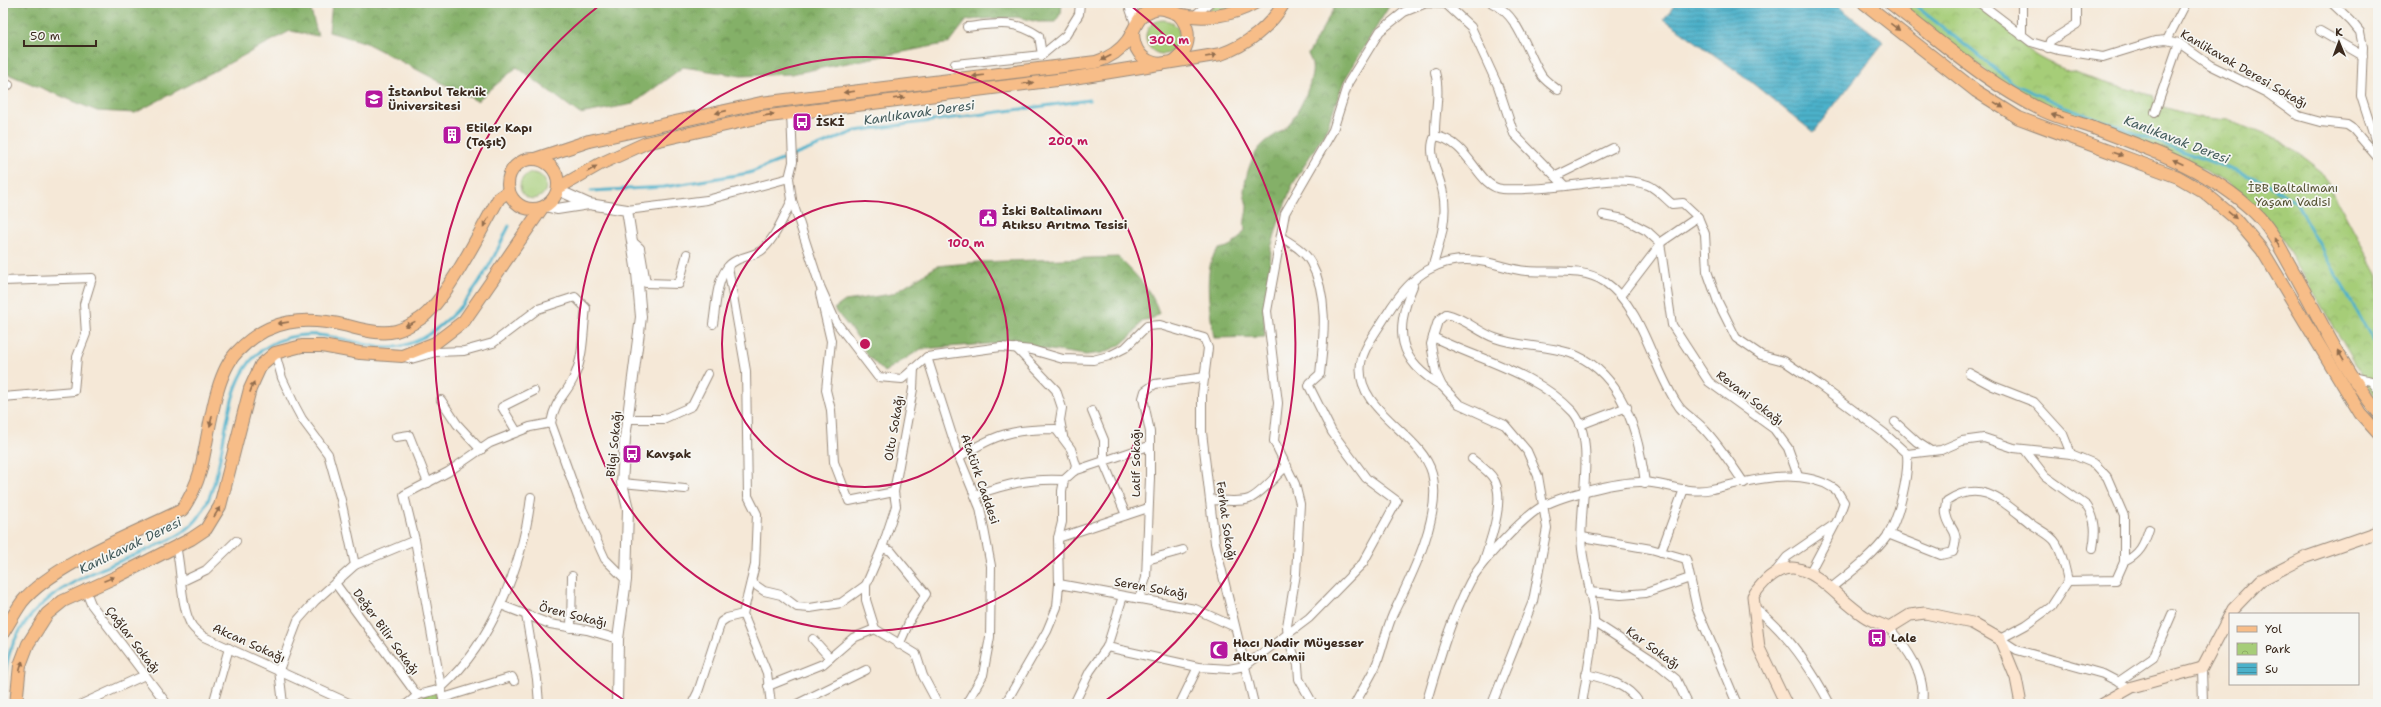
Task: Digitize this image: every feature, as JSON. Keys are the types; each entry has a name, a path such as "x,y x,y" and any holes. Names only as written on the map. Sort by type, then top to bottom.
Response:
{"main road":[{"path":"544,207 524,208 514,201 509,190 508,180 514,167 527,159 535,159 589,141 761,103 1096,62 1116,52 1147,12 1162,8 1194,16 1231,14 1255,3"},
{"path":"558,189 600,164 646,143 761,117 791,112 1073,78 1213,56 1237,48 1264,29 1284,3"},
{"path":"1864,3 1976,91 2019,118 2178,177 2204,192 2236,219 2262,250 2360,414 2378,433"},
{"path":"1890,3 1989,80 2010,94 2046,112 2177,161 2204,173 2234,195 2258,217 2273,235 2353,376 2378,412"},
{"path":"1135,27 1134,43 1140,55 1154,63 1168,62 1184,52 1189,37 1188,28 1173,11"},
{"path":"16,704 20,665 33,635 47,614 62,601 85,589 118,576 206,529 220,506 250,389 261,366 275,353 291,348 322,346 360,353 402,356 434,343 464,321 544,207 555,197 558,189 557,176 551,166 535,159"},
{"path":"3,633 22,602 37,587 57,573 182,510 193,494 200,472 220,382 236,352 275,324 306,319 329,322 367,331 396,331 422,318 441,296 499,198 509,190"},
{"path":"2231,613 2261,580 2306,557 2378,532"},
{"path":"1786,704 1759,648 1753,596 1763,581 1776,571 1787,568 1810,572 1864,616 1889,628 1910,615 1925,613 1972,623 2000,639 2016,678 2021,704"},
{"path":"2102,704 2130,688 2202,668 2229,617"}],"street":[{"path":"955,64 1042,55 1066,35 1079,14 1080,3"},
{"path":"1129,3 1135,27"},
{"path":"1157,3 1173,11"},
{"path":"1194,16 1209,3"},
{"path":"1313,704 1299,679 1298,665 1287,634 1296,574 1300,504 1295,484 1274,441 1278,403 1267,311 1285,213 1333,130 1348,83 1380,31 1404,12 1426,3 1446,3 1471,27 1498,86 1514,134 1565,186"},
{"path":"1492,3 1500,6 1519,29 1540,75 1558,90"},
{"name":"Kanlikavak Deresi Sokağı","path":"1980,3 2031,42 2048,48 2103,57 2155,41 2167,40 2179,43 2210,65 2267,93 2299,116 2321,122 2347,125 2353,129 2378,158"},
{"path":"2022,3 2022,36"},
{"path":"2048,48 2050,41 2077,24 2077,3"},
{"path":"2167,40 2186,3"},
{"path":"2332,3 2352,21 2360,32 2363,56 2361,96 2378,149"},
{"path":"967,27 1000,24 1026,27 1039,36 1042,55"},
{"path":"2320,31 2363,56"},
{"path":"2155,112 2179,43"},
{"path":"1433,265 1444,229 1443,194 1434,161 1432,142 1436,136 1434,121 1438,96 1435,72"},
{"path":"791,112 793,162 789,178 792,200 820,286 836,322 878,377 902,379 926,356 1001,347 1016,348 1056,390 1062,408 1060,420 1063,436"},
{"path":"1436,136 1446,138 1457,144 1491,185 1502,189 1565,186 1624,180 1649,185 1672,204 1683,204 1698,217 1705,234 1706,271 1718,302 1736,338 1761,355 1784,361 1818,384 1884,433 1907,454 1908,466 1902,498 1888,534 1862,564 1831,588"},
{"path":"1556,176 1613,148"},
{"path":"558,189 589,204 627,210 707,200 789,178"},
{"path":"712,324 721,281 728,267 745,256 762,250 781,223 792,200"},
{"path":"544,207 557,209 589,204"},
{"name":"Bilgi Sokağı","path":"617,704 618,639 626,580 628,509 622,483 625,438 629,419 640,317 632,241 627,210"},
{"path":"1603,215 1624,219 1647,232 1660,244"},
{"path":"1620,296 1660,244 1698,217"},
{"path":"1107,647 1198,667 1229,669 1245,666 1309,618 1362,563 1397,501 1366,478 1332,432 1310,386 1310,383 1320,374 1325,332 1322,297 1311,262 1300,249 1281,237"},
{"path":"632,241 640,248 646,283 680,284 687,254"},
{"name":"Revani Sokağı","path":"1660,244 1672,325 1709,382 1774,429 1788,448 1798,476"},
{"path":"1355,704 1376,663 1393,614 1404,593 1428,528 1434,500 1432,472 1424,456 1379,409 1367,393 1360,376 1361,360 1374,335 1396,300 1415,279 1433,265 1457,260 1471,261 1526,271 1587,274 1604,281 1620,296 1642,330 1678,406 1703,428 1744,483"},
{"path":"728,267 746,371 748,496 756,514 755,565 743,614 766,673 770,704"},
{"path":"3,281 92,278 84,304 86,334 77,357 74,392 3,397"},
{"path":"1415,279 1404,306 1400,325 1401,339 1404,349 1425,376 1442,386 1459,404 1505,425 1527,451 1538,476 1547,528 1533,601 1492,704"},
{"path":"820,286 822,307 831,341 826,390 831,410 834,462 849,501 894,492"},
{"path":"402,356 411,359 436,352 464,351 493,343 538,309 575,297 586,308 579,363 575,375 554,407 551,423 581,506 605,559 626,580"},
{"path":"1442,386 1436,373 1431,344 1438,321 1446,314 1456,316 1495,338 1586,359 1600,372 1627,407 1641,455 1645,483"},
{"name":"Ferhat Sokağı","path":"1016,348 1063,359 1093,360 1109,356 1126,348 1147,326 1160,325 1204,338 1208,348 1202,394 1202,432 1215,543 1254,704"},
{"path":"1433,337 1507,368 1538,385 1573,413 1580,425 1584,438 1584,492 1581,547 1594,622 1582,704"},
{"path":"275,353 282,378 295,406 302,419 328,454 342,500 354,565"},
{"name":"Atatürk Caddesi","path":"926,356 959,456 975,495 987,535 991,566 990,637 982,675 966,704"},
{"name":"Oltu Sokağı","path":"866,586 882,548 896,506 894,492 913,389 914,368"},
{"path":"1969,373 1993,386 2034,402 2063,434 2071,454"},
{"path":"629,419 663,419 692,406 708,374"},
{"path":"2353,376 2371,381 2378,389"},
{"name":"Latif Sokağı","path":"1139,599 1146,578 1147,560 1150,432 1143,398 1145,391 1155,384 1205,377"},
{"path":"517,432 502,407 534,391"},
{"path":"441,400 457,424 481,450"},
{"path":"1580,425 1627,407"},
{"path":"1092,411 1104,440 1104,463 1126,515"},
{"path":"1895,422 1917,442 1931,451"},
{"path":"514,681 512,677 444,701 416,540 404,495 448,472 490,443 517,432 551,423"},
{"path":"959,456 998,435 1022,430 1056,429 1071,448 1076,465 1074,471"},
{"path":"396,437 409,435 428,482"},
{"path":"1907,454 1941,450 1962,441 1984,438 2014,448 2071,454 2095,464 2107,477 2124,516 2124,562 2116,580 2068,581"},
{"path":"1005,704 1048,631 1057,607 1059,584 1058,538 1062,522 1062,491 1064,480 1074,471 1104,463 1150,446"},
{"path":"2025,450 2045,476 2079,499 2091,512 2096,530 2093,548"},
{"path":"1472,459 1493,477 1499,491 1495,525 1482,567"},
{"path":"1210,500 1248,500 1257,495 1274,476 1287,466"},
{"path":"1426,704 1447,638 1470,581 1512,531 1543,506 1584,492 1615,486 1645,483 1704,491 1744,483 1798,476 1834,488 1844,502 1835,524 1810,572"},
{"path":"975,495 1014,482 1038,479 1064,480"},
{"path":"622,483 685,489"},
{"path":"1661,552 1684,489"},
{"path":"1888,534 1941,555 1953,552 1957,542 1955,530 1946,514 1947,501 1956,495 1970,491 1979,491 1992,496 2011,507 2056,542 2068,581"},
{"path":"407,704 417,696 441,688 465,663 501,605 514,573 531,497"},
{"path":"1058,538 1148,508"},
{"path":"1776,571 1787,557 1835,524"},
{"path":"2124,562 2134,557 2142,549 2149,530"},
{"path":"1582,537 1661,552 1686,559 1697,609 1736,704"},
{"path":"283,704 279,670 298,620 315,601 354,565 416,540"},
{"path":"183,582 206,570 236,541"},
{"name":"Akcan Sokağı","path":"176,546 183,582 186,611 192,627 204,637 351,704"},
{"path":"882,548 891,551 926,594 911,618 899,645"},
{"path":"1147,560 1183,550"},
{"path":"571,628 572,576"},
{"path":"1589,592 1621,595 1646,593 1690,578"},
{"path":"2068,581 2051,607 2026,625 2000,639 2017,650 2103,674 2130,688"},
{"path":"751,582 764,591 781,595 797,607 810,608 841,603 866,586"},
{"name":"Değer Bilir Sokağı","path":"335,583 417,696"},
{"name":"Seren Sokağı","path":"1059,584 1195,608 1235,627"},
{"path":"866,586 866,600 875,629 916,654 923,676 938,704"},
{"name":"Çağlar Sokağı","path":"85,589 91,604 167,704"},
{"path":"1074,704 1090,671 1107,647 1123,596"},
{"name":"Ören Sokağı","path":"501,605 550,624 618,639"},
{"path":"1754,607 1774,624 1800,657 1818,681 1830,704"},
{"path":"692,704 698,692 721,622 743,614"},
{"path":"2118,682 2154,658 2172,614"},
{"path":"526,615 537,679 539,704"},
{"name":"Kar Sokağı","path":"1594,622 1654,661 1676,679 1684,703"},
{"path":"1889,628 1907,649 1918,672 1924,694 1922,704"},
{"path":"768,686 817,667 853,638 875,629"},
{"path":"813,639 830,658"},
{"path":"213,704 229,648"},
{"path":"1180,704 1198,667"},
{"path":"2202,668 2203,704"},
{"path":"797,704 866,670"},
{"path":"1586,674 1616,682 1635,696 1640,704"},
{"path":"82,704 145,675"}],"green space":[{"path":"3,3 309,3 318,36 290,31 135,113 97,111 3,72"},
{"path":"332,3 1062,3 1061,13 1055,22 1038,22 1017,17 967,20 949,43 791,74 741,76 683,67 633,104 580,114 517,67 477,101 364,42 329,32"},
{"path":"1216,3 1245,3 1228,9 1208,11"},
{"path":"1337,3 1391,3 1344,81 1326,130 1293,184 1281,214 1271,248 1269,283 1264,317 1265,337 1214,338 1208,292 1208,279 1213,257 1219,249 1227,247 1235,242 1245,230 1244,224 1247,206 1244,191 1254,155 1268,140 1287,126 1301,106 1311,79 1312,62 1308,54"},
{"name":"İBB Baltalimanı Yaşam Vadisi","path":"1896,3 1973,3 2018,36 2025,47 2038,57 2056,66 2099,81 2153,96 2155,102 2160,106 2197,117 2228,120 2283,142 2322,172 2378,276 2378,402 2282,239 2255,207 2227,182 2180,157 2015,93"},
{"path":"1163,20 1175,25 1180,37 1175,49 1163,54 1151,49 1146,37 1151,25"},
{"path":"533,173 542,177 546,186 542,195 533,199 524,195 520,186 524,177"},
{"path":"1118,257 1137,276 1148,291 1153,298 1159,314 1152,319 1143,320 1133,334 1119,346 1102,353 1086,355 1001,343 921,349 884,372 866,354 859,339 834,309 845,301 892,294 937,266 979,262"},
{"path":"436,692 438,704 414,704 423,696"}],"water":[{"path":"1676,3 1834,3 1884,42 1813,132 1741,74 1664,19"}],"waterway":[{"name":"Kanlıkavak Deresi","path":"1912,3 2014,84 2066,107 2267,183 2296,203 2378,349"},
{"name":"Kanlıkavak Deresi","path":"591,191 664,187 749,173 856,131 1089,100"},
{"name":"Kanlıkavak Deresi","path":"3,694 6,668 13,644 24,625 37,609 71,584 90,574 182,533 198,518 209,498 216,476 231,402 239,380 251,361 268,346 294,336 320,335 390,348 423,338 452,316 475,288 488,268 509,226"}],"place":[{"name":"İstanbul Teknik Üniversitesi","path":"374,99"},
{"name":"İSKİ","path":"802,122"},
{"name":"Etiler Kapı (Taşıt)","path":"452,135"},
{"name":"İski Baltalimanı Atıksu Arıtma Tesisi","path":"988,218"},
{"name":"Kavşak","path":"632,454"},
{"name":"Lale","path":"1877,638"},
{"name":"Hacı Nadir Müyesser Altun Camii","path":"1219,650"}]}
